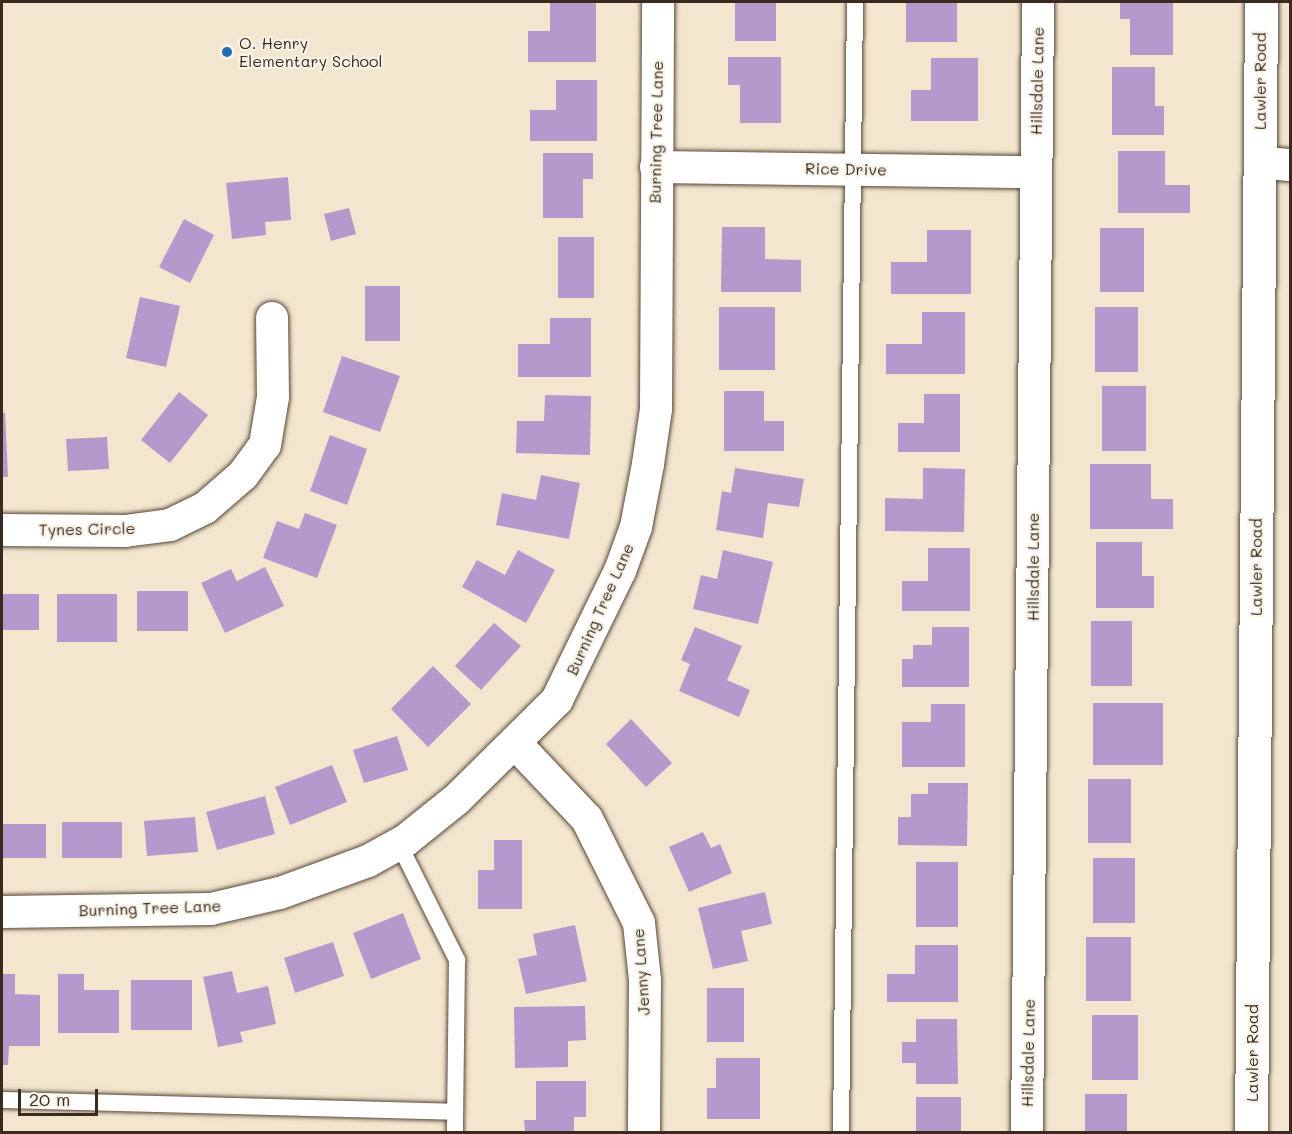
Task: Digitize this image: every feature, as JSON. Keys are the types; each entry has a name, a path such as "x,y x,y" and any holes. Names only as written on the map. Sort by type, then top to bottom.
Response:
{"street":[{"name":"Burning Tree Lane","path":"2,912 211,909 280,893 399,844 516,744 557,699 586,647 636,527 656,409 658,2"},
{"name":"Hillsdale Lane","path":"1027,1132 1038,2"},
{"name":"Lawler Road","path":"1251,1132 1275,163 1260,2"},
{"name":"Rice Drive","path":"656,167 1036,172"},
{"name":"Tynes Circle","path":"2,530 125,531 170,525 205,508 243,475 266,445 273,397 272,318"},
{"name":"Jenny Lane","path":"516,744 587,819 639,923 645,980 644,1132"}],"lane":[{"path":"841,1132 855,2"},
{"path":"399,844 457,960 455,1132"},
{"path":"2,1100 455,1112"}],"building":[{"path":"550,2 596,2 596,62 528,62 528,31 550,31"},
{"path":"735,2 776,2 776,41 735,41"},
{"path":"906,2 957,2 957,42 906,42"},
{"path":"1120,2 1173,2 1173,55 1130,55 1130,19 1120,19"},
{"path":"728,57 781,57 781,123 740,123 740,85 728,85"},
{"path":"931,58 978,58 978,121 911,121 911,90 931,90"},
{"path":"1112,67 1155,67 1155,106 1164,106 1164,135 1112,135"},
{"path":"556,80 597,80 597,141 530,141 530,110 556,110"},
{"path":"1118,151 1165,151 1165,185 1190,185 1190,213 1118,213"},
{"path":"543,153 593,153 593,179 583,179 583,218 543,218"},
{"path":"288,177 291,220 265,222 266,235 232,239 226,183"},
{"path":"349,208 356,234 331,241 324,214"},
{"path":"184,219 214,235 190,283 159,267"},
{"path":"722,227 765,227 765,259 801,260 801,292 721,292"},
{"path":"1100,228 1144,228 1144,292 1100,292"},
{"path":"927,230 971,230 971,294 891,294 891,262 927,262"},
{"path":"558,237 594,237 594,298 558,298"},
{"path":"365,286 400,286 400,341 365,341"},
{"path":"140,297 180,306 166,367 126,358"},
{"path":"719,307 775,307 775,370 719,370"},
{"path":"1095,307 1138,307 1138,372 1095,372"},
{"path":"922,312 965,312 965,374 886,374 886,344 922,344"},
{"path":"550,318 591,318 591,377 518,377 518,344 550,344"},
{"path":"342,356 400,376 380,432 323,412"},
{"path":"1102,386 1146,386 1146,451 1102,451"},
{"path":"724,391 764,391 764,421 784,421 784,451 724,451"},
{"path":"179,392 208,415 170,463 141,440"},
{"path":"924,394 960,394 960,452 898,452 898,423 924,423"},
{"path":"545,395 591,396 590,455 516,453 517,421 544,421"},
{"path":"2,413 5,413 8,477 2,477"},
{"path":"330,435 367,449 347,505 310,491"},
{"path":"107,437 109,469 68,471 66,439"},
{"path":"1090,464 1151,464 1151,499 1173,499 1173,529 1090,529"},
{"path":"735,468 804,479 799,507 768,503 763,538 716,530 722,491 731,493"},
{"path":"923,468 965,469 964,532 885,531 885,498 923,499"},
{"path":"541,475 580,483 569,539 496,525 502,493 536,500"},
{"path":"305,513 337,525 317,578 263,558 277,521 299,529"},
{"path":"1096,542 1142,542 1142,576 1154,576 1154,608 1096,608"},
{"path":"928,548 970,548 970,611 902,611 902,581 928,581"},
{"path":"518,550 555,570 526,623 462,587 477,560 505,575"},
{"path":"723,550 773,562 758,624 693,609 701,575 717,579"},
{"path":"265,567 284,606 225,633 201,583 231,569 237,581"},
{"path":"137,591 188,591 188,631 137,631"},
{"path":"2,594 39,594 39,630 2,630"},
{"path":"57,594 117,594 117,642 57,642"},
{"path":"1091,621 1132,621 1132,686 1091,686"},
{"path":"494,623 521,646 481,690 455,666"},
{"path":"695,627 742,646 727,680 750,690 739,717 679,691 690,664 681,660"},
{"path":"932,627 969,627 969,687 902,687 902,659 913,659 913,645 932,645"},
{"path":"433,666 471,704 428,747 391,709"},
{"path":"1093,703 1163,703 1163,765 1093,765"},
{"path":"931,704 965,704 965,767 902,767 902,722 931,722"},
{"path":"631,719 672,763 646,787 606,744"},
{"path":"397,736 408,770 364,783 353,750"},
{"path":"332,765 347,802 290,825 275,787"},
{"path":"1088,779 1131,779 1131,843 1088,843"},
{"path":"928,783 968,783 967,846 898,845 898,817 911,817 911,794 928,794"},
{"path":"265,796 275,834 217,850 206,812"},
{"path":"195,817 198,852 147,856 144,821"},
{"path":"62,822 122,822 122,858 62,858"},
{"path":"2,824 46,824 46,858 2,858"},
{"path":"703,832 711,848 720,844 732,873 689,892 669,847"},
{"path":"494,840 522,840 522,909 478,909 478,870 494,870"},
{"path":"1093,858 1135,858 1135,923 1093,923"},
{"path":"916,862 958,862 958,927 916,927"},
{"path":"765,892 772,924 741,931 748,961 713,969 698,908"},
{"path":"403,913 421,959 371,979 353,933"},
{"path":"575,925 587,981 526,994 518,959 537,955 533,934"},
{"path":"1086,937 1131,937 1131,1001 1086,1001"},
{"path":"333,942 344,976 295,993 284,958"},
{"path":"915,945 958,945 958,1002 887,1002 887,974 915,974"},
{"path":"232,971 237,993 268,986 276,1024 240,1032 243,1042 218,1047 203,977"},
{"path":"2,974 15,974 15,994 40,995 40,1046 9,1046 8,1065 2,1065"},
{"path":"58,974 84,974 84,990 119,990 119,1033 58,1033"},
{"path":"131,980 192,980 192,1030 131,1030"},
{"path":"707,988 744,988 744,1042 707,1042"},
{"path":"585,1006 586,1040 568,1041 568,1067 515,1068 514,1007"},
{"path":"1092,1015 1138,1015 1138,1080 1092,1080"},
{"path":"916,1019 957,1019 958,1084 916,1084 916,1063 902,1063 902,1042 916,1042"},
{"path":"716,1058 760,1058 760,1119 707,1119 707,1088 716,1088"},
{"path":"536,1081 586,1081 586,1117 574,1117 574,1132 525,1132 524,1120 536,1120"},
{"path":"1085,1094 1127,1094 1127,1132 1085,1132"},
{"path":"916,1097 961,1097 961,1132 916,1132"}],"place":[{"name":"O. Henry Elementary School","path":"227,52"}]}
